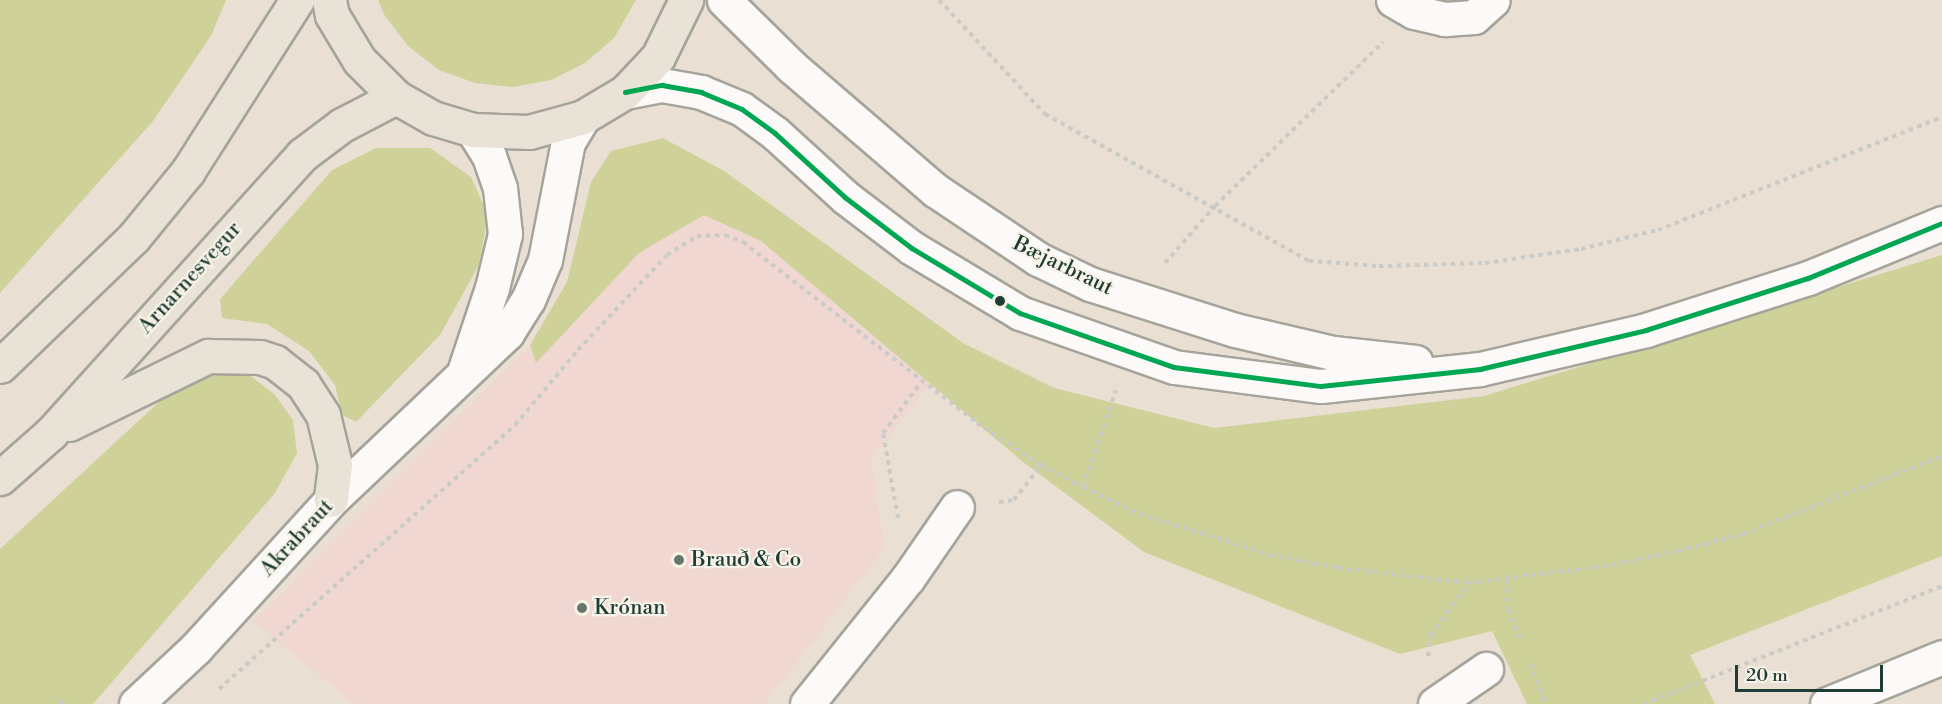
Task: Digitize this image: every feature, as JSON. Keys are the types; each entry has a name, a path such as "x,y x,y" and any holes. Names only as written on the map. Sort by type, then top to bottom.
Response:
{"main road":[{"path":"0,366 119,253 188,171 297,0"},
{"path":"329,0 333,15 359,60 396,97 433,118 473,130 529,132 583,117 625,92 658,57 686,0"},
{"name":"Arnarnesvegur","path":"0,478 51,433 302,155 342,125 396,97"},
{"path":"51,433 208,356 260,357 275,362 303,384 322,415 331,438 335,465 332,500"}],"street":[{"name":"Bæjarbraut","path":"724,0 809,82 935,190 1038,259 1090,284 1235,330 1333,353 1480,369"},
{"path":"1403,6 1445,20 1474,17 1492,0"},
{"name":"Bæjarbraut","path":"625,92 662,85 701,92 742,109 904,242 1020,313 1174,367 1321,386 1480,369 1646,330 1808,279 1942,223"},
{"name":"Akrabraut","path":"136,704 196,648 332,500 507,333 528,300 545,260 568,142 583,117"},
{"name":"Akrabraut","path":"462,377 492,288 505,234 500,189 489,156 473,130"},
{"path":"807,704 908,578 957,507"},
{"path":"1827,704 1942,657"},
{"path":"1435,704 1486,669"}],"path":[{"path":"939,0 1045,114 1215,206 1309,261 1379,266 1485,263 1581,249 1658,230 1942,117"},
{"path":"1160,269 1215,206 1403,6"},
{"path":"217,691 515,425 578,350 674,248 689,239 707,234 735,237 921,382 1041,465 1140,514 1270,555 1338,568 1469,583 1612,565 1743,534 1942,456"},
{"path":"1083,487 1119,380"},
{"path":"908,578 883,433 921,382"},
{"path":"957,507 1014,500 1041,465"},
{"path":"1507,579 1508,609 1546,704"},
{"path":"1428,658 1431,635 1469,583"},
{"path":"1644,704 1942,586"},
{"path":"60,704 65,698"}],"shaded area":[{"path":"704,215 761,241 930,383 871,460 885,548 765,704 354,704 253,622 530,345 536,362 639,253"}],"green space":[{"path":"0,0 226,0 211,36 153,121 0,293"},
{"path":"378,0 636,0 614,38 585,63 551,80 513,87 475,83 439,70 408,46 385,16"},
{"path":"663,138 724,171 963,343 1054,388 1214,428 1484,396 1942,255 1942,556 1690,655 1715,704 1527,704 1492,631 1400,654 1144,552 1023,462 761,241 704,215 639,253 536,363 530,345 567,282 591,182 611,151"},
{"path":"376,148 430,148 471,177 488,215 479,265 440,335 356,422 342,415 335,385 309,351 267,324 222,318 220,299 332,170"},
{"path":"221,370 251,376 275,395 293,420 297,453 275,493 93,704 0,704 0,549 160,401 191,380"}],"transit line":[{"path":"625,92 662,85 701,92 742,109 775,133 845,197 912,248 1020,313 1174,367 1321,386 1480,369 1646,330 1808,278 1942,223"}],"place":[{"name":"Brauð & Co","path":"679,560"},
{"name":"Krónan","path":"582,608"}]}
